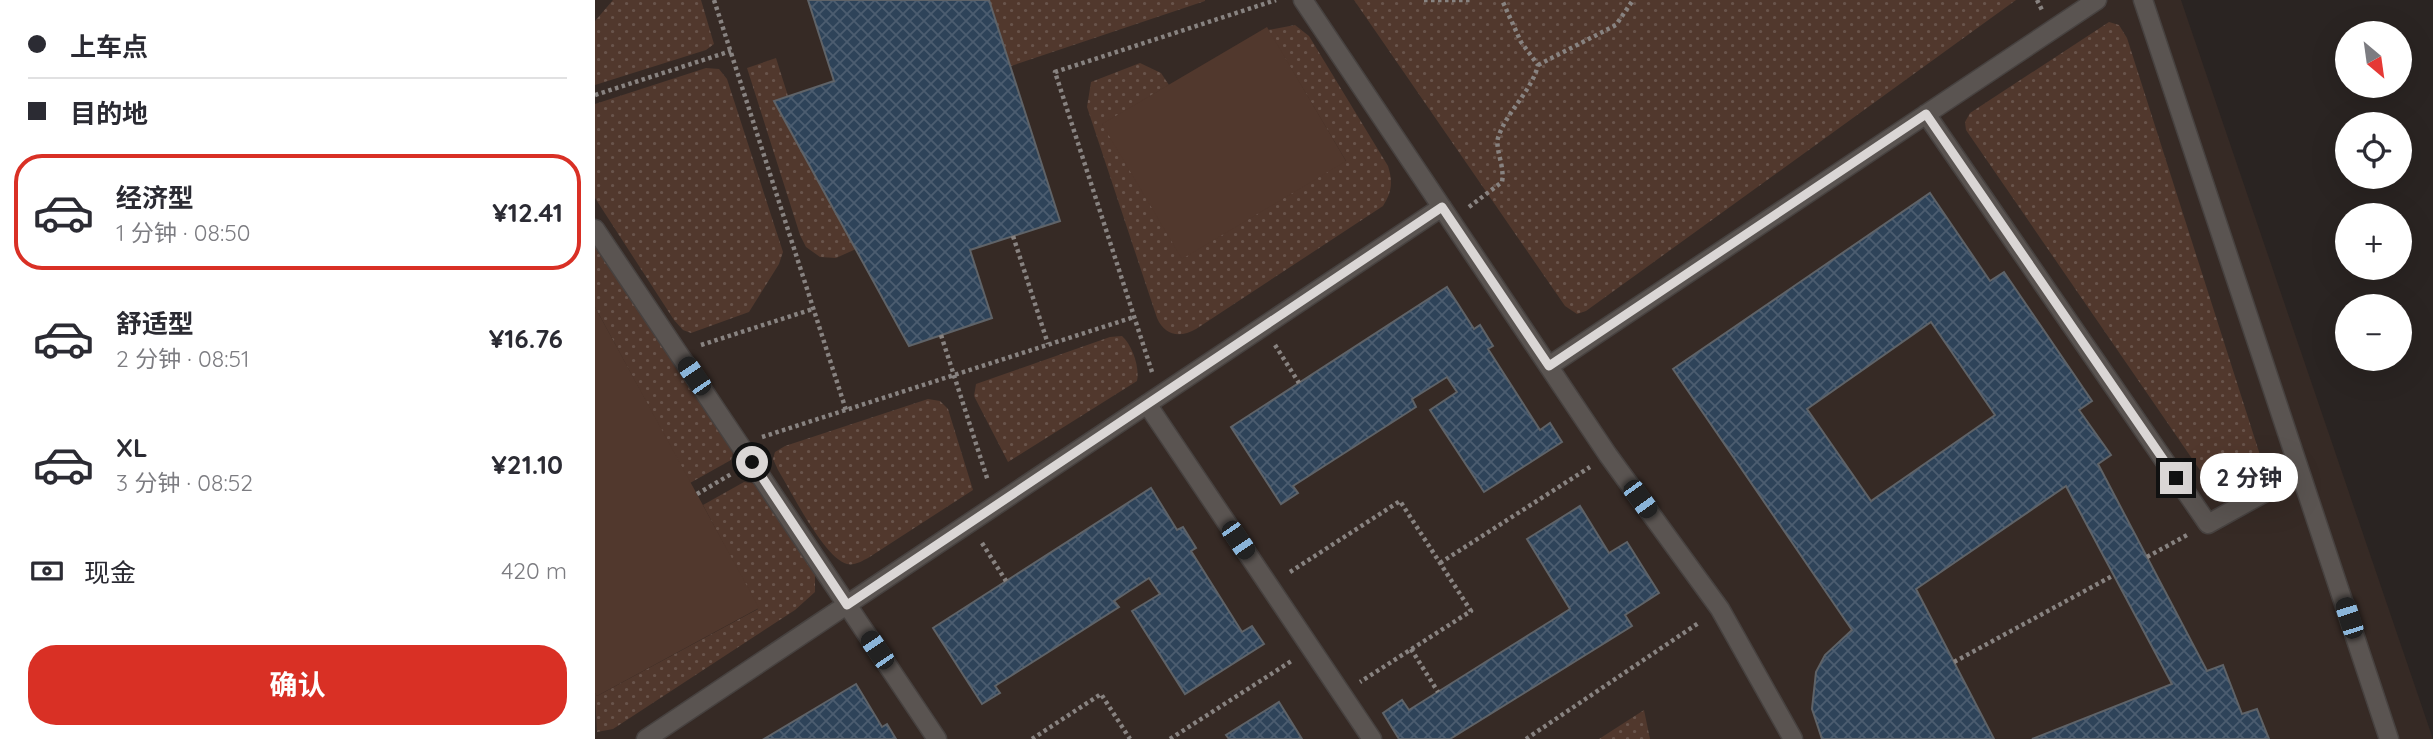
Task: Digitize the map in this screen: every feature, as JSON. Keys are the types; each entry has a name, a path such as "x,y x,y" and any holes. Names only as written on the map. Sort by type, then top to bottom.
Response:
{"lane":[{"path":"1303,0 1608,455 1720,609 1793,739"},
{"path":"1549,366 2097,0"},
{"path":"2143,0 2389,739"},
{"path":"1926,114 2208,524 2300,473"},
{"path":"646,739 1263,327 1446,213"},
{"path":"595,229 937,739"},
{"path":"1153,400 1269,585 1372,739"}],"path":[{"path":"714,0 846,410"},
{"path":"1247,0 1249,9"},
{"path":"1153,400 1134,317 1055,72 1276,0"},
{"path":"1425,0 1472,0"},
{"path":"1502,0 1521,43 1538,65"},
{"path":"1446,213 1502,182 1503,165 1498,139 1512,110 1535,77 1538,65 1616,25 1633,0"},
{"path":"595,95 731,51"},
{"path":"1013,236 1048,344"},
{"path":"678,353 813,309"},
{"path":"739,444 1134,317"},
{"path":"1263,327 1299,383"},
{"path":"941,335 995,505"},
{"path":"1440,564 1608,455"},
{"path":"697,494 752,462"},
{"path":"1269,585 1399,500 1471,611 1342,694"},
{"path":"969,523 1006,581"},
{"path":"2147,557 2208,524"},
{"path":"1954,662 2114,575"},
{"path":"1526,739 1720,609"},
{"path":"1170,739 1311,648"},
{"path":"1411,649 1438,692"},
{"path":"1032,739 1101,694 1130,739"}],"shaded area":[{"path":"595,0 2181,0 2433,739 595,739"},
{"path":"613,0 701,0 714,44 706,50 595,85 595,21"},
{"path":"989,0 1205,0 1205,1 1011,66"},
{"path":"1354,0 2016,0 1586,311 1577,314 1565,306"},
{"path":"2109,22 2119,25 2127,38 2260,455 2257,467 2239,476 2216,479 2204,476 1966,130 1965,122 1970,113"},
{"path":"1295,25 1309,36 1388,166 1391,182 1388,196 1383,206 1196,329 1184,334 1169,332 1157,318 1087,107 1091,82 1140,63 1161,73 1169,85 1102,125 1346,161 1268,30"},
{"path":"1267,27 1346,161 1182,259 1102,124"},
{"path":"776,58 788,96 775,101 856,249 836,258 820,257 806,247 800,235 747,68"},
{"path":"706,68 719,69 727,79 783,252 779,264 749,312 691,333 683,330 674,320 595,198 595,104"},
{"path":"595,246 733,452 731,460 690,483 595,307"},
{"path":"595,307 759,608 597,696 595,693"},
{"path":"1122,336 1134,357 1137,381 1008,462 974,396 976,384 1110,337"},
{"path":"928,399 940,401 948,409 973,490 868,558 855,564 847,564 828,550 809,523 778,470 773,459 775,452 785,446"},
{"path":"744,482 757,484 815,574 815,592 795,610 613,729 597,732 595,693 597,696 758,609 703,505"},
{"path":"1644,710 1650,739 1599,739"}],"building":[{"path":"808,0 989,0 1060,221 970,250 992,318 909,346 774,101 834,81"},
{"path":"1930,193 1990,281 2004,272 2092,401 2079,410 2111,455 2098,464 2207,671 2223,665 2242,714 2257,709 2269,739 2032,739 2172,684 2066,486 1916,589 1994,739 1822,739 1812,709 1816,672 1825,655 1852,630 1673,369","holes":["1931,322 1995,415 1871,501 1807,409"]},
{"path":"1447,287 1474,329 1480,325 1493,346 1488,349 1540,430 1550,423 1562,442 1484,492 1430,410 1457,392 1447,377 1412,399 1416,407 1293,486 1298,493 1281,504 1231,427"},
{"path":"1151,488 1177,530 1183,527 1196,548 1191,551 1242,632 1252,626 1264,644 1185,694 1132,611 1160,594 1149,578 1114,601 1119,607 995,686 1000,693 982,704 933,628"},
{"path":"1580,506 1609,553 1627,542 1659,593 1625,615 1632,626 1450,739 1399,739 1383,713 1402,700 1409,710 1570,609 1527,539"},
{"path":"856,684 882,727 887,724 896,739 764,739"},
{"path":"1279,702 1302,739 1229,739 1226,735"}],"route":[{"path":"752,462 847,605 1442,207 1549,366 1926,114 2176,478"}]}
